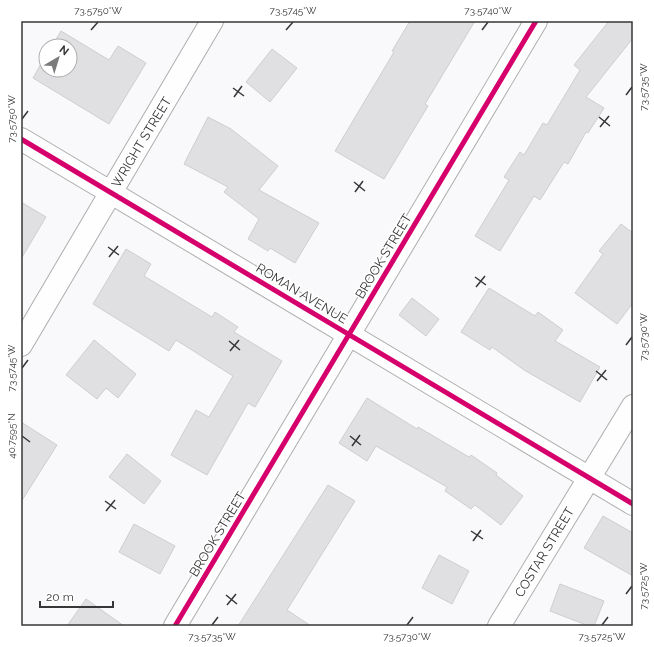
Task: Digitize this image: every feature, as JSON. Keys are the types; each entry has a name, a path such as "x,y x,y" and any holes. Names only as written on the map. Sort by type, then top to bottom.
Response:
{"street":[{"name":"WRIGHT STREET","path":"21,345 212,21"},
{"name":"BROOK STREET","path":"175,626 536,21"},
{"name":"ROMAN AVENUE","path":"21,139 633,504"},
{"name":"COSTAR STREET","path":"499,626 633,406"}],"building":[{"path":"410,21 475,21 425,104 428,106 384,179 335,151 394,52 392,51"},
{"path":"609,21 633,21 633,38 586,97 604,108 588,133 586,132 568,164 564,162 540,200 534,196 500,251 475,236 509,180 504,177 520,152 524,155 543,123 547,125 580,70 574,65"},
{"path":"61,31 73,38 57,38"},
{"path":"78,41 109,60 118,46 146,63 109,124 33,78 38,69 38,78 78,78"},
{"path":"272,49 297,68 270,102 246,82"},
{"path":"208,117 231,129 278,166 259,190 319,223 295,263 270,248 268,251 248,239 259,219 224,192 228,187 184,164"},
{"path":"21,202 46,217 21,259"},
{"path":"621,224 633,233 633,303 617,324 575,293 603,254 599,251"},
{"path":"126,249 151,264 144,276 212,317 215,312 238,327 234,332 282,361 255,407 248,403 207,475 171,455 196,410 209,417 233,376 176,340 169,351 93,304"},
{"path":"489,288 535,316 538,312 563,330 555,341 600,367 580,402 524,370 492,347 490,350 461,332"},
{"path":"412,298 439,319 426,336 399,315"},
{"path":"94,340 136,374 118,398 106,388 97,399 66,375"},
{"path":"367,398 417,429 418,427 469,457 471,455 497,473 496,475 523,496 501,525 475,505 471,509 445,491 447,487 376,446 367,461 339,443"},
{"path":"21,422 57,445 21,502"},
{"path":"127,454 161,481 144,504 109,477"},
{"path":"328,485 355,501 287,610 311,626 238,626"},
{"path":"603,516 633,533 633,576 584,548"},
{"path":"134,524 175,546 160,574 119,552"},
{"path":"439,555 469,571 452,604 422,588"},
{"path":"560,584 604,601 594,626 589,626 550,611"},
{"path":"86,599 124,626 67,626"}],"cycle path":[{"path":"175,626 536,21"},
{"path":"21,139 633,504"}]}
